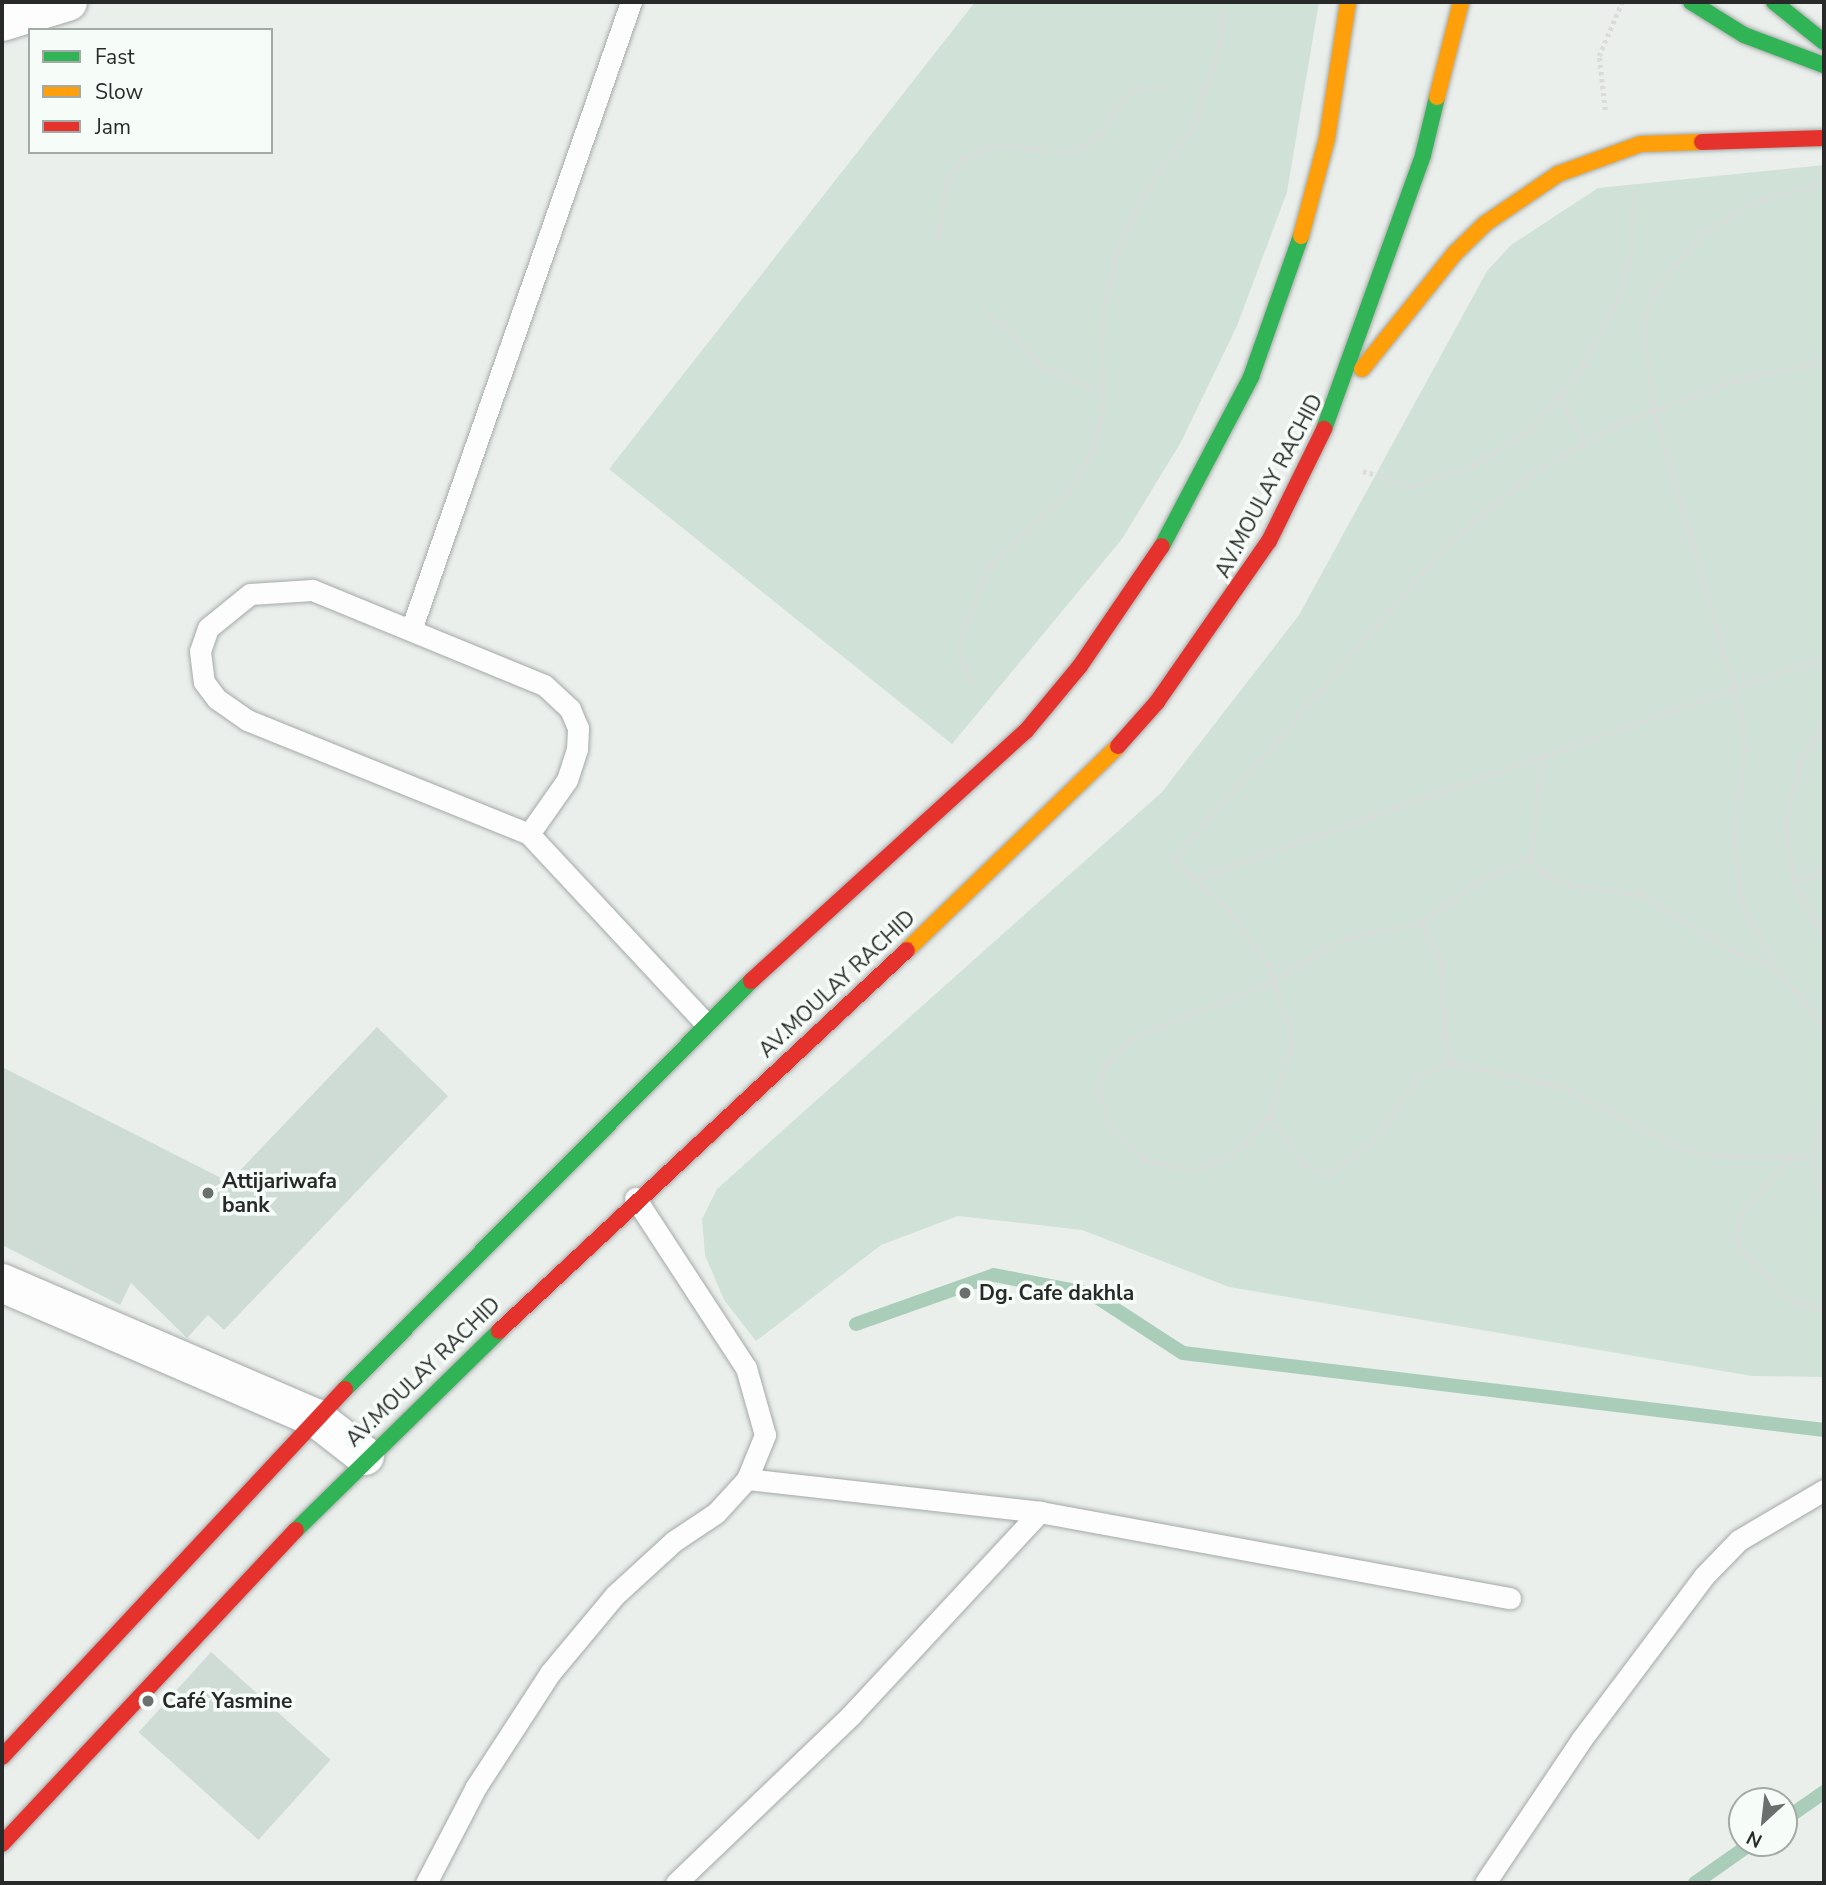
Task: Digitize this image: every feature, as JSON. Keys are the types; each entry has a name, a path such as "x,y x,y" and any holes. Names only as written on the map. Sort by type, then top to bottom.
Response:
{"main road":[{"name":"AV.MOULAY RACHID","path":"2,1757 316,1418 705,1023 1026,731 1080,666 1175,527 1251,377 1281,300 1327,138 1348,2"},
{"name":"AV.MOULAY RACHID","path":"2,1844 365,1456 635,1198 1086,783 1233,599 1339,398 1423,155 1461,2"},
{"path":"1691,2 1744,35 1824,65"},
{"path":"1774,2 1824,42"},
{"path":"1339,398 1455,253 1486,223 1558,174 1641,144 1824,138"}],"street":[{"path":"2,22 68,2"},
{"path":"2,1283 316,1418 365,1456"}],"lane":[{"path":"412,627 631,2"},
{"path":"529,834 568,780 579,728 570,709 544,685 412,627 312,590 250,594 208,628 200,651 204,682 216,699 247,720 529,834 705,1023"},
{"path":"426,1883 476,1787 550,1673 615,1595 674,1541 716,1513 747,1479 765,1435 746,1368 635,1198"},
{"path":"747,1479 1040,1512 1510,1598"},
{"path":"1485,1883 1581,1740 1704,1576 1739,1540 1824,1490"},
{"path":"676,1883 852,1714 1040,1512"}],"path":[{"path":"973,684 960,658 976,589 1002,548 1055,506 1083,472 1102,427 1102,317 1118,247 1149,185 1192,129 1224,26 1222,2"},
{"path":"1610,118 1599,90 1599,56 1622,2"},
{"path":"937,242 949,178 962,158 995,145 1042,154 1071,152 1098,136 1124,97 1137,89 1206,89"},
{"path":"1824,182 1726,216 1681,253 1655,290 1644,323 1654,408 1734,688 1746,748 1735,871 1756,936 1775,967 1824,1027"},
{"path":"1363,471 1411,486 1439,478 1504,449 1560,398 1618,298 1632,245 1633,183"},
{"path":"990,317 1006,326 1041,366 1103,392"},
{"path":"1531,859 1490,874 1423,923 1341,940 1273,982 1132,1039 1105,1066 1098,1087 1111,1128 1125,1145 1169,1168 1193,1170 1232,1156 1270,1115 1292,1044 1273,982 1250,936 1172,860 1412,583 1488,508 1586,440 1654,408 1735,380 1824,362"},
{"path":"1560,398 1586,440"},
{"path":"1194,879 1824,657"},
{"path":"1824,724 1790,791 1787,852 1794,881 1824,936"},
{"path":"1531,859 1542,756"},
{"path":"1531,859 1557,881 1641,894 1728,948 1775,967"},
{"path":"1794,881 1824,872"},
{"path":"1423,923 1442,965 1445,1038 1452,1062"},
{"path":"1270,1115 1304,1164 1329,1174 1379,1136 1418,1077 1452,1062 1562,1087 1679,1147 1713,1156 1813,1157"},
{"path":"1824,1115 1813,1157 1824,1204"},
{"path":"1791,1157 1741,1215 1737,1241 1786,1298 1824,1310"}],"green space":[{"path":"975,2 1319,2 1287,192 1237,326 1181,442 1122,539 952,744 609,469"},
{"path":"1824,165 1824,1377 1752,1376 1229,1287 1082,1230 958,1216 881,1245 756,1341 724,1300 705,1255 702,1219 717,1189 1162,792 1299,615 1487,271 1511,245 1598,188"}],"building":[{"path":"377,1027 448,1096 224,1330 208,1315 187,1338 131,1283 120,1305 2,1245 2,1067 229,1182"},
{"path":"211,1652 331,1760 258,1840 139,1732"}],"waterway":[{"path":"856,1324 994,1275 1092,1294 1183,1353 1824,1430"},
{"path":"1798,1810 1824,1792"},
{"path":"1695,1883 1732,1857"}],"traffic: fast":[{"path":"1691,2 1744,35 1824,65"},
{"path":"1774,2 1824,42"},
{"path":"1324,429 1423,155 1437,97"},
{"path":"1162,546 1251,377 1301,236"},
{"path":"345,1389 751,981"},
{"path":"296,1530 499,1331"}],"traffic: slow":[{"path":"1301,236 1327,138 1348,2"},
{"path":"1437,97 1461,2"},
{"path":"1362,369 1455,253 1486,223 1558,174 1641,144 1702,142"},
{"path":"907,950 1118,746"}],"traffic: jam":[{"path":"1702,142 1824,138"},
{"path":"1118,746 1157,702 1269,541 1324,429"},
{"path":"751,981 1026,731 1080,666 1162,546"},
{"path":"499,1331 907,950"},
{"path":"2,1757 345,1389"},
{"path":"2,1844 296,1530"}],"place":[{"name":"Attijariwafa bank","path":"208,1193"},
{"name":"Dg. Cafe dakhla","path":"965,1293"},
{"name":"Café Yasmine","path":"148,1701"}]}
